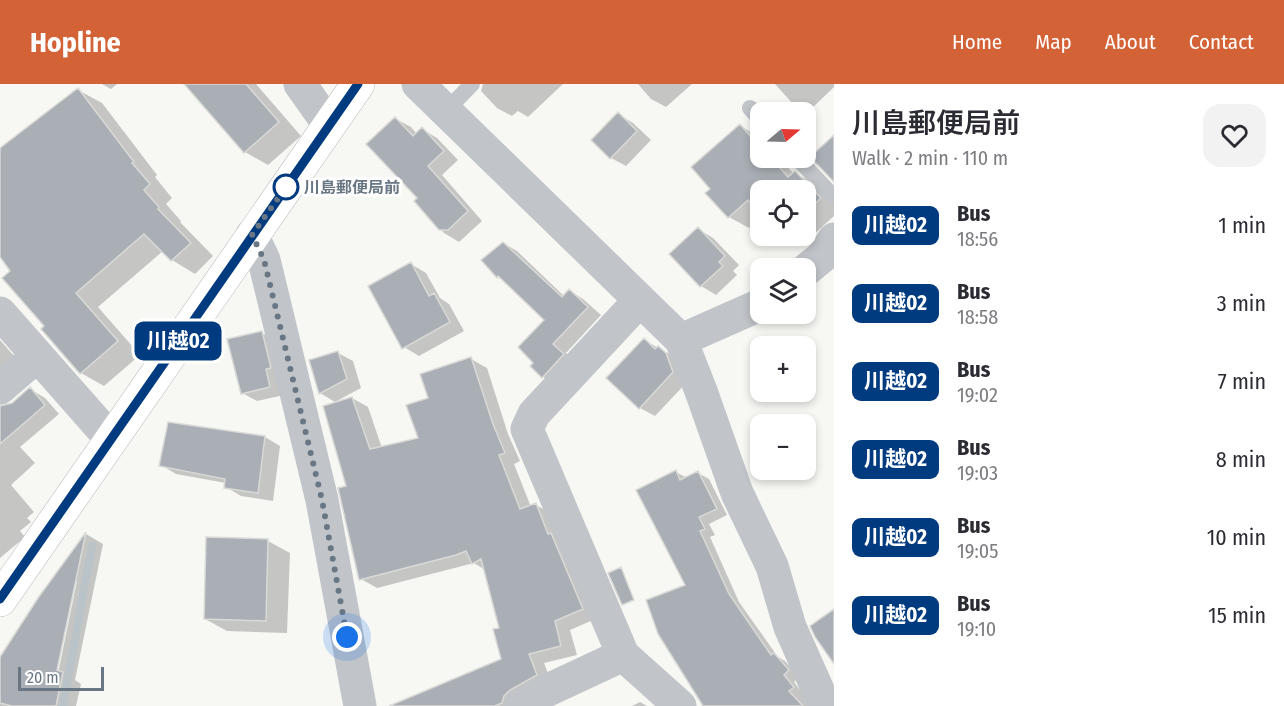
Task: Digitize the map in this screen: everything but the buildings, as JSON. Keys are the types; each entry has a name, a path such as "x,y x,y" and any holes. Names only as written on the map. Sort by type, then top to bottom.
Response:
{"street":[{"path":"300,84 329,125"},
{"path":"0,600 358,84"},
{"path":"418,84 681,340 736,493 772,566 790,627 825,706"},
{"path":"252,235 264,260 322,500 360,706"},
{"path":"816,261 834,239"},
{"path":"640,300 534,414 527,429 623,654 680,706"},
{"path":"681,340 750,309"},
{"path":"0,312 36,356 111,439"},
{"path":"0,388 36,356"},
{"path":"520,706 623,654"}],"lane":[{"path":"446,111 472,84"},
{"path":"806,168 834,197"}],"waterway":[{"path":"63,706 92,546"}],"bus line":[{"name":"川越02","path":"0,599 358,84"}],"place":[{"name":"川島郵便局前","path":"286,187"}],"route":[{"path":"286,187 291,180 252,235 264,260 322,500 347,637"}]}
